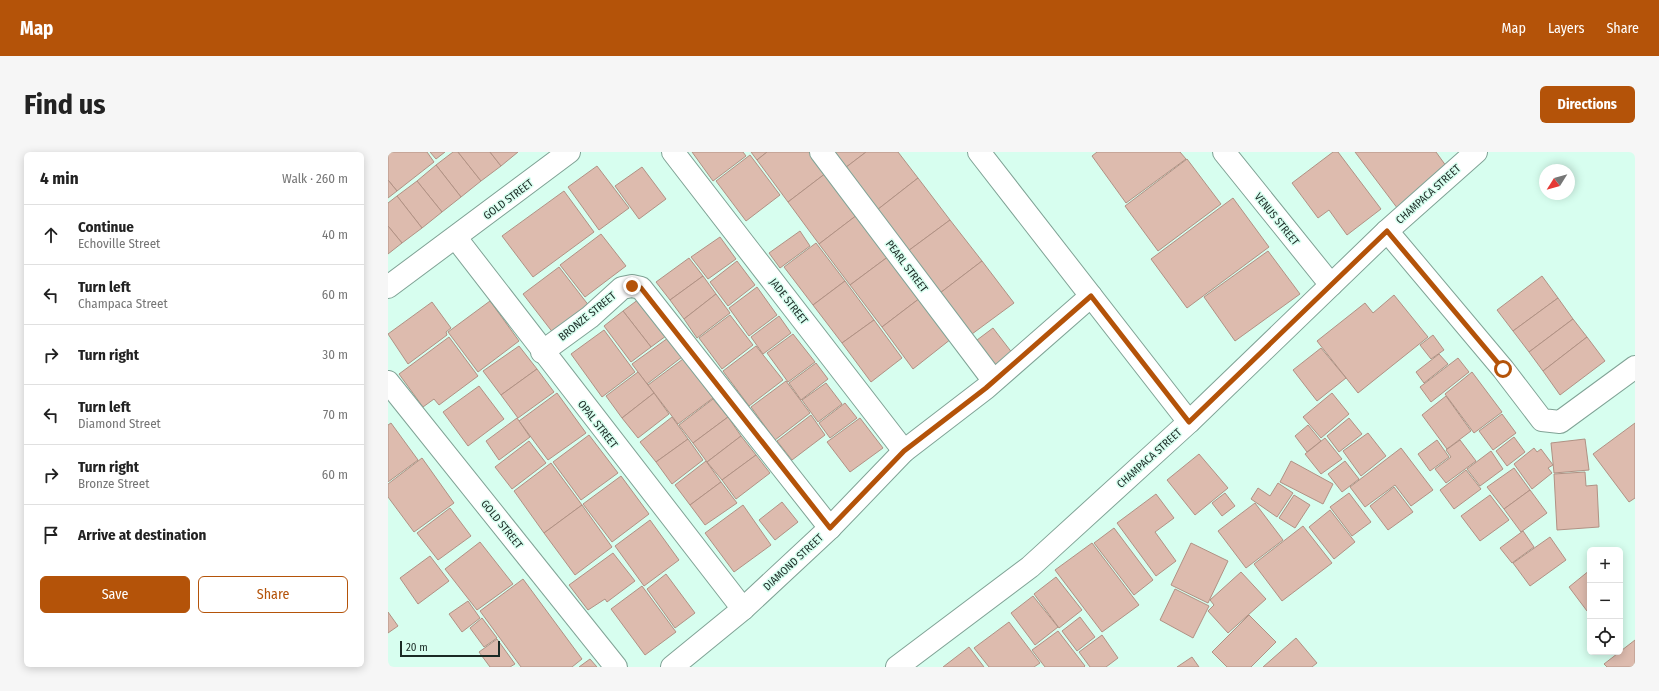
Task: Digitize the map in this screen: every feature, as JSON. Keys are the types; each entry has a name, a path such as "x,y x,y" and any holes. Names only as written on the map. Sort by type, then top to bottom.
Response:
{"street":[{"name":"GOLD STREET","path":"388,287 456,238 569,152"},
{"name":"JADE STREET","path":"673,152 904,451"},
{"name":"PEARL STREET","path":"821,152 993,380"},
{"path":"979,152 1189,422"},
{"name":"VENUS STREET","path":"1224,152 1331,285"},
{"name":"CHAMPACA STREET","path":"897,667 1030,567 1189,422 1387,231 1470,154"},
{"path":"1387,231 1503,369 1542,420 1560,422 1635,367"},
{"name":"OPAL STREET","path":"456,238 542,352 742,609"},
{"name":"BRONZE STREET","path":"542,352 590,317 622,288 632,286 641,288 830,528"},
{"name":"DIAMOND STREET","path":"672,667 742,609 830,528 904,451 993,380 1091,296"},
{"name":"GOLD STREET","path":"388,382 616,667"}],"building":[{"path":"388,152 427,152 434,162 397,191 388,180"},
{"path":"430,152 445,152 436,159"},
{"path":"453,152 458,152 481,181 461,197 436,165"},
{"path":"458,152 490,152 501,166 481,181"},
{"path":"490,152 518,152 501,166"},
{"path":"692,152 743,152 746,156 713,181"},
{"path":"751,152 767,152 757,160"},
{"path":"767,152 810,152 826,173 788,202 757,160"},
{"path":"833,152 866,152 845,168"},
{"path":"866,152 898,152 918,178 877,210 845,168"},
{"path":"1097,152 1180,152 1186,159 1126,203 1092,156"},
{"path":"1333,152 1338,152 1381,209 1347,235 1329,210 1318,218 1292,183"},
{"path":"1355,152 1436,152 1449,170 1398,209"},
{"path":"750,155 780,195 746,221 716,181"},
{"path":"1187,159 1221,204 1158,251 1125,206"},
{"path":"436,165 461,197 442,212 417,181"},
{"path":"597,166 629,208 599,230 568,187"},
{"path":"642,167 666,199 639,219 615,186"},
{"path":"826,173 857,215 819,244 788,202"},
{"path":"918,178 950,220 908,251 877,210"},
{"path":"388,180 397,191 388,198"},
{"path":"417,181 442,212 422,228 397,196"},
{"path":"564,191 594,232 533,277 502,236"},
{"path":"397,196 422,228 402,243 388,226 388,203"},
{"path":"1233,198 1269,247 1187,308 1151,259"},
{"path":"857,215 889,256 850,285 819,244"},
{"path":"950,220 982,261 940,293 908,251"},
{"path":"388,226 402,243 388,254"},
{"path":"800,231 810,246 780,268 769,253"},
{"path":"601,234 626,266 585,297 560,265"},
{"path":"720,237 736,259 708,279 691,257"},
{"path":"816,243 845,281 813,305 784,267"},
{"path":"1268,251 1300,294 1235,341 1204,297"},
{"path":"889,256 920,298 882,327 850,285"},
{"path":"689,258 703,276 670,300 656,282"},
{"path":"737,261 755,285 728,306 710,282"},
{"path":"982,261 1014,303 972,334 940,293"},
{"path":"559,267 593,311 557,338 523,294"},
{"path":"703,276 716,294 684,319 670,300"},
{"path":"1542,276 1558,298 1513,331 1497,310"},
{"path":"845,281 874,320 842,343 813,305"},
{"path":"757,287 777,315 749,336 729,308"},
{"path":"716,294 730,313 697,338 684,319"},
{"path":"1394,295 1428,337 1358,393 1317,341 1365,303 1373,313"},
{"path":"643,296 670,333 651,347 623,311"},
{"path":"920,298 951,339 913,369 882,327"},
{"path":"1558,298 1573,319 1529,352 1513,331"},
{"path":"490,301 519,341 478,372 448,332"},
{"path":"432,302 451,328 446,332 447,335 408,364 388,334"},
{"path":"623,311 651,347 631,362 604,326"},
{"path":"730,315 753,345 722,369 699,338"},
{"path":"779,316 791,333 763,354 751,337"},
{"path":"1573,319 1587,337 1543,371 1529,352"},
{"path":"874,320 902,358 871,382 842,343"},
{"path":"993,328 1013,354 994,370 973,343"},
{"path":"604,330 635,372 602,397 571,354"},
{"path":"793,334 815,362 788,382 767,353"},
{"path":"1433,335 1444,350 1431,359 1420,345"},
{"path":"449,337 478,376 439,405 434,399 423,407 399,374"},
{"path":"1587,337 1605,361 1560,395 1543,371"},
{"path":"668,338 682,357 647,384 632,364"},
{"path":"519,346 537,369 501,395 483,371"},
{"path":"756,346 783,380 749,406 723,371"},
{"path":"1321,348 1346,378 1317,401 1293,370"},
{"path":"1439,354 1448,364 1424,383 1416,372"},
{"path":"1458,358 1469,372 1431,402 1420,387"},
{"path":"683,359 713,398 678,424 648,385"},
{"path":"816,363 828,379 801,400 789,383"},
{"path":"537,369 554,392 518,418 501,395"},
{"path":"638,372 654,393 622,418 606,396"},
{"path":"1472,372 1502,412 1474,433 1445,394"},
{"path":"786,381 810,413 775,440 751,407"},
{"path":"826,383 842,404 818,422 802,400"},
{"path":"479,386 504,419 468,446 443,412"},
{"path":"557,393 586,433 548,460 519,421"},
{"path":"654,393 669,414 638,438 622,418"},
{"path":"1332,393 1349,414 1321,438 1303,417"},
{"path":"1446,396 1471,431 1447,449 1422,415"},
{"path":"713,399 728,417 693,443 679,425"},
{"path":"845,403 857,418 830,438 819,423"},
{"path":"1502,414 1516,433 1493,450 1479,431"},
{"path":"811,415 825,435 792,460 777,441"},
{"path":"672,417 688,439 656,462 640,442"},
{"path":"728,417 741,436 707,462 693,443"},
{"path":"517,418 530,437 499,460 486,441"},
{"path":"860,418 883,448 850,472 827,442"},
{"path":"1349,418 1362,434 1339,452 1327,436"},
{"path":"391,423 418,460 388,482 388,425"},
{"path":"1635,423 1635,498 1629,502 1593,454"},
{"path":"1308,425 1321,441 1307,452 1295,436"},
{"path":"1368,433 1386,456 1361,476 1343,451"},
{"path":"589,435 618,473 581,500 553,462"},
{"path":"741,436 756,455 722,480 707,462"},
{"path":"1514,437 1525,452 1507,466 1496,451"},
{"path":"1325,438 1342,459 1321,474 1305,454"},
{"path":"688,439 703,460 672,484 656,462"},
{"path":"1585,439 1589,470 1554,473 1551,443"},
{"path":"1437,440 1449,457 1430,471 1418,454"},
{"path":"1460,440 1476,461 1446,483 1435,469 1451,457 1446,450"},
{"path":"529,441 546,463 512,489 495,467"},
{"path":"1401,448 1433,490 1411,506 1395,485 1365,507 1350,487"},
{"path":"1534,448 1537,452 1541,449 1553,465 1548,468 1552,473 1532,489 1514,464"},
{"path":"1491,451 1503,469 1480,486 1467,469"},
{"path":"1199,454 1228,488 1195,515 1167,480"},
{"path":"756,455 770,473 736,499 722,480"},
{"path":"422,458 454,503 414,532 388,497 388,484"},
{"path":"706,461 721,482 690,505 675,485"},
{"path":"1291,461 1333,484 1323,504 1280,482"},
{"path":"1345,461 1359,479 1342,492 1328,474"},
{"path":"551,463 582,505 544,533 514,491"},
{"path":"1514,468 1530,490 1504,509 1487,487"},
{"path":"1466,470 1481,489 1454,509 1440,490"},
{"path":"1585,472 1586,486 1597,485 1599,527 1557,530 1554,474"},
{"path":"621,476 649,514 612,542 583,504"},
{"path":"721,482 737,503 705,525 690,505"},
{"path":"1278,483 1293,493 1277,517 1251,499 1258,488 1270,496"},
{"path":"1394,487 1413,512 1388,530 1370,506"},
{"path":"1530,490 1547,513 1521,532 1504,509"},
{"path":"1225,493 1235,506 1222,516 1212,503"},
{"path":"1349,493 1371,522 1352,536 1330,507"},
{"path":"1156,494 1174,518 1155,532 1176,561 1156,576 1117,523"},
{"path":"1294,495 1310,505 1295,528 1279,518"},
{"path":"1490,495 1509,520 1480,541 1461,516"},
{"path":"782,502 798,522 775,540 759,520"},
{"path":"1255,503 1283,540 1246,568 1218,531"},
{"path":"582,505 612,547 575,575 544,533"},
{"path":"743,505 771,545 734,572 705,533"},
{"path":"450,508 471,536 438,560 417,533"},
{"path":"1330,510 1355,542 1334,559 1309,527"},
{"path":"650,520 679,560 644,586 615,546"},
{"path":"1303,526 1332,563 1282,601 1254,564"},
{"path":"1114,528 1153,580 1134,595 1094,543"},
{"path":"1523,531 1534,547 1512,563 1500,548"},
{"path":"1550,537 1566,560 1530,586 1513,563"},
{"path":"480,542 513,584 477,610 445,569"},
{"path":"1092,543 1139,605 1102,632 1055,570"},
{"path":"1191,543 1228,561 1208,603 1171,585"},
{"path":"613,553 635,581 607,602 605,599 588,610 569,585"},
{"path":"430,556 449,581 418,604 400,578"},
{"path":"1241,572 1266,599 1228,633 1208,611 1214,605 1210,600"},
{"path":"1587,572 1587,611 1569,587"},
{"path":"666,574 695,613 675,628 647,589"},
{"path":"1056,577 1082,610 1059,628 1034,594"},
{"path":"523,579 582,659 572,667 521,667 480,611"},
{"path":"642,586 676,632 645,655 611,609"},
{"path":"1175,589 1209,606 1193,638 1160,620"},
{"path":"1033,596 1058,627 1035,645 1011,613"},
{"path":"468,601 480,618 462,632 449,614"},
{"path":"388,612 398,626 388,633"},
{"path":"1249,615 1276,642 1251,667 1227,667 1212,652"},
{"path":"1080,617 1095,637 1077,651 1062,631"},
{"path":"482,618 497,638 484,647 470,628"},
{"path":"1009,622 1040,663 1034,667 989,667 974,648"},
{"path":"1058,631 1085,666 1084,667 1045,667 1032,650"},
{"path":"1102,635 1118,658 1106,667 1090,667 1079,652"},
{"path":"1296,638 1317,663 1312,667 1263,667"},
{"path":"497,639 515,664 510,667 490,667 479,652"},
{"path":"1635,640 1635,667 1607,667 1604,664 1616,655 1623,655 1623,649"},
{"path":"969,647 984,667 943,667"},
{"path":"1192,657 1199,667 1177,667"},
{"path":"590,659 597,667 579,667"}],"route":[{"path":"632,286 641,288 830,528 904,451 986,388 993,380 1091,296 1189,422 1387,231 1503,369"}]}
